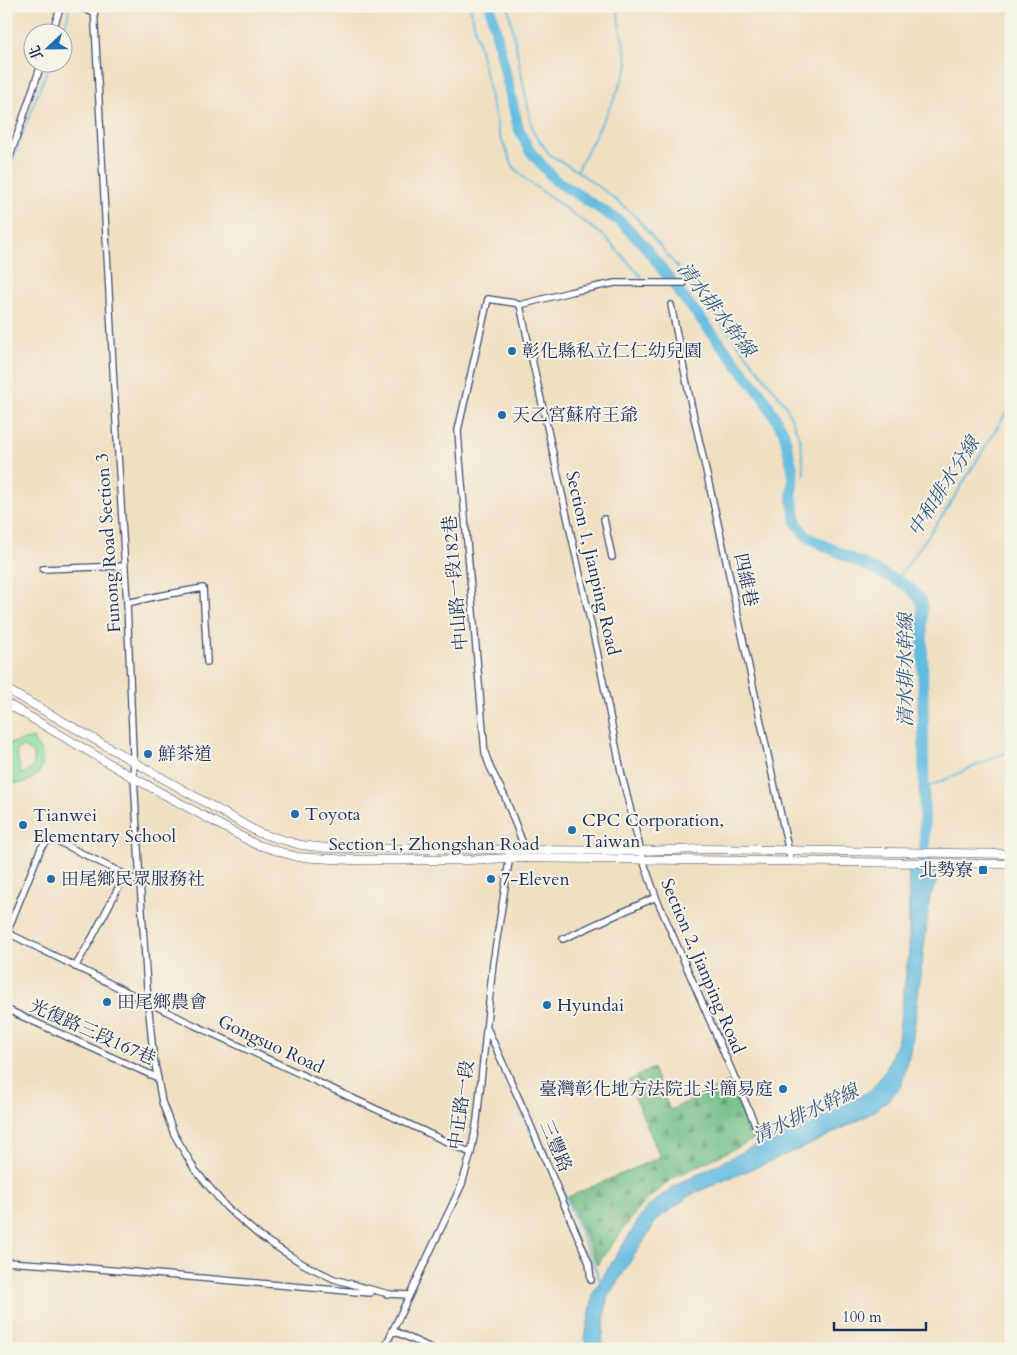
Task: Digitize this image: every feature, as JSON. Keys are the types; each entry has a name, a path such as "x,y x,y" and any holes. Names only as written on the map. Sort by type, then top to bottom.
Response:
{"main road":[{"name":"Section 1, Zhongshan Road","path":"6,689 259,833 301,845 326,848 703,849 1011,854"},
{"name":"Section 1, Zhongshan Road","path":"6,703 134,778 255,844 297,857 351,860 510,858 1011,864"}],"street":[{"path":"55,22 61,6"},
{"path":"76,6 94,9"},
{"name":"Funong Road Section 3","path":"94,9 109,312 124,566 128,604 134,778 140,882 148,1002 153,1053 158,1078"},
{"path":"6,168 39,72"},
{"path":"520,305 615,283 684,283"},
{"name":"中山路一段182巷","path":"520,305 514,302 488,299 458,430 485,753 505,797 525,849 526,859"},
{"name":"Section 1, Jianping Road","path":"520,305 642,860"},
{"name":"四維巷","path":"671,305 791,862"},
{"path":"604,519 612,557"},
{"path":"43,569 124,566"},
{"path":"128,604 202,588 207,662"},
{"path":"6,932 41,848 53,839 140,882"},
{"name":"中正路一段","path":"384,1349 462,1184 471,1153 493,963 511,849"},
{"name":"Section 2, Jianping Road","path":"642,860 761,1138"},
{"path":"76,967 125,874"},
{"path":"563,939 656,896"},
{"name":"Gongsuo Road","path":"6,932 203,1029 471,1153"},
{"name":"光復路三段167巷","path":"6,1009 158,1078 162,1102 174,1134 195,1170 226,1207 261,1237 304,1264 334,1279 389,1294"},
{"name":"三豐路","path":"486,1026 589,1263 591,1280"},
{"path":"6,1262 409,1295"},
{"path":"332,1290 335,1287 334,1279"},
{"path":"392,1330 433,1349"}],"green space":[{"path":"34,738 43,760 37,775 25,782 6,785 6,744","holes":["23,747 34,756 34,762 31,770 21,774 16,749"]},
{"path":"653,1068 670,1110 731,1081 757,1138 673,1178 642,1204 597,1265 568,1197 660,1157 628,1081"}],"water":[{"path":"909,869 942,870 930,897 912,1045 901,1086 888,1100 867,1116 809,1145 692,1194 657,1220 607,1298 602,1341 604,1349 587,1349 585,1338 594,1291 646,1208 673,1187 762,1142 830,1113 871,1090 886,1070 898,1039 909,950"}],"waterway":[{"path":"66,22 69,6"},
{"path":"470,6 499,134 513,166 525,179 605,237 641,276"},
{"name":"清水排水幹線","path":"490,6 518,127 529,150 555,180 621,222 643,244 764,398 784,433 793,471 792,497 797,524 807,537 908,586 922,601 925,885"},
{"path":"508,6 534,133 550,155 577,171 635,216 683,274 786,405 800,440 804,475"},
{"path":"577,171 614,99 628,66 617,6"},
{"path":"6,177 46,72"},
{"name":"中和排水分線","path":"896,581 945,512 1011,405"},
{"path":"924,789 1011,750"},
{"path":"521,1110 540,1153"},
{"path":"548,1159 552,1163 601,1283"}],"place":[{"name":"彰化縣私立仁仁幼兒園","path":"512,351"},
{"name":"天乙宮蘇府王爺","path":"502,415"},
{"name":"鮮茶道","path":"148,754"},
{"name":"Toyota","path":"295,814"},
{"name":"Tianwei Elementary School","path":"23,825"},
{"name":"CPC Corporation, Taiwan","path":"572,830"},
{"name":"北勢寮","path":"983,870"},
{"name":"田尾鄉民眾服務社","path":"51,879"},
{"name":"7-Eleven","path":"491,879"},
{"name":"田尾鄉農會","path":"107,1002"},
{"name":"Hyundai","path":"547,1005"},
{"name":"臺灣彰化地方法院北斗簡易庭","path":"783,1089"}]}
